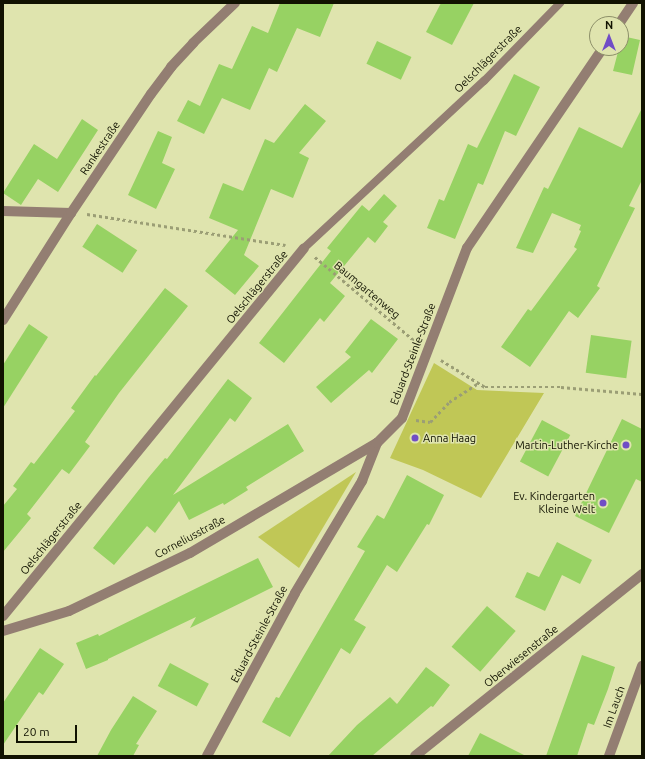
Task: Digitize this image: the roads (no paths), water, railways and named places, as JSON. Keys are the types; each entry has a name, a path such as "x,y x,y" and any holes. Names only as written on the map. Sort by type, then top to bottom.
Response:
{"street":[{"name":"Rankestraße","path":"3,320 71,213 151,94 193,43 235,3"},
{"path":"624,16 633,3"},
{"name":"Eduard-Steinle-Straße","path":"207,756 295,593 362,481 377,443 402,418 426,351 467,248 598,56"},
{"path":"3,211 71,213"},
{"name":"Oelschlägerstraße","path":"3,616 304,248"},
{"name":"Corneliusstraße","path":"3,631 69,611 190,553 377,443"},
{"name":"Oberwiesenstraße","path":"415,756 642,574"},
{"name":"Im Lauch","path":"609,756 642,666"}],"lane":[{"name":"Oelschlägerstraße","path":"304,248 484,80 560,3"}],"place":[{"name":"Anna Haag","path":"415,438"},
{"name":"Martin-Luther-Kirche","path":"626,445"},
{"name":"Ev. Kindergarten Kleine Welt","path":"603,503"}]}
